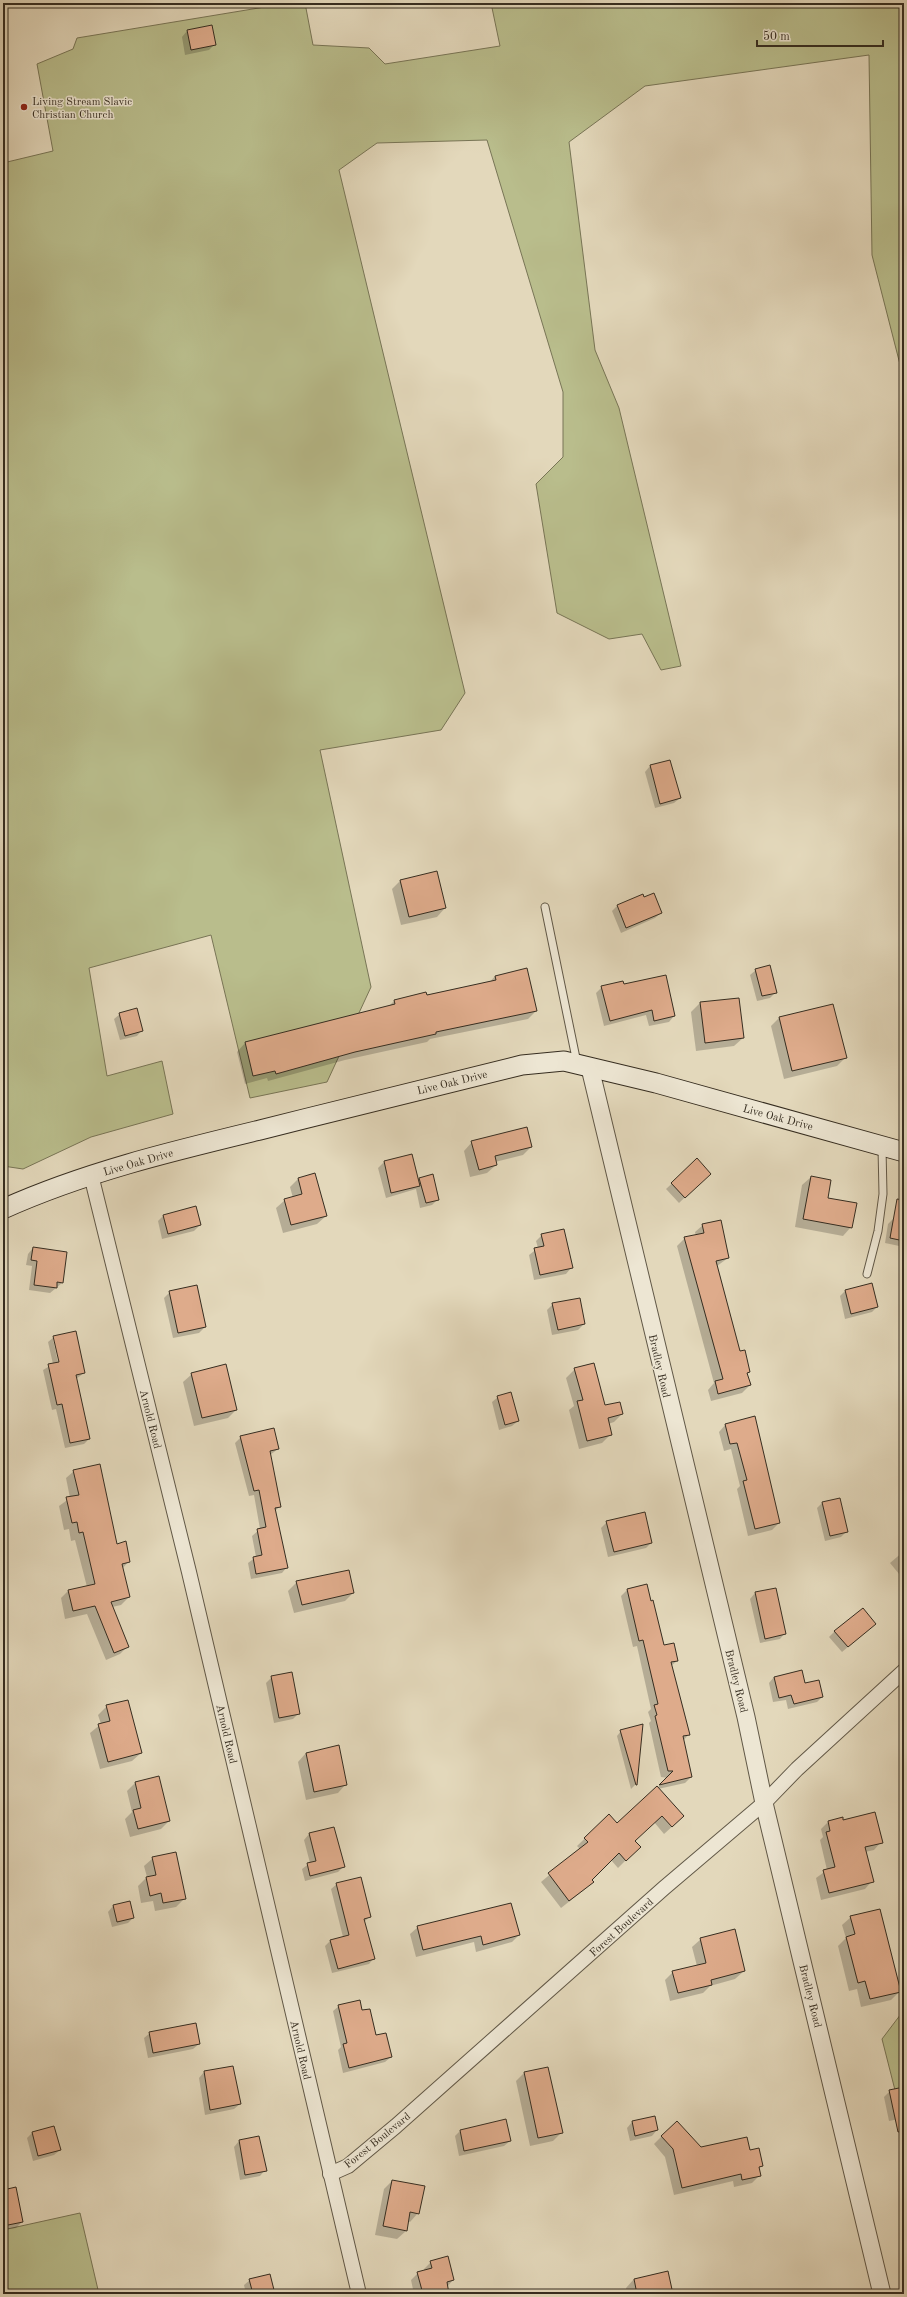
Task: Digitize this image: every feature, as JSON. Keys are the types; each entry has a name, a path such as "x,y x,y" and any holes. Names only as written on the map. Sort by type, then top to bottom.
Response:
{"main road":[{"name":"Live Oak Drive","path":"3,1209 32,1196 91,1176 202,1144 522,1065 564,1061 656,1083 904,1152"}],"street":[{"name":"Bradley Road","path":"584,1066 746,1717 764,1804 882,2294"},
{"name":"Arnold Road","path":"91,1176 191,1579 359,2294"},
{"name":"Forest Boulevard","path":"330,2174 348,2166 396,2126 664,1888 764,1804 797,1770 904,1671"}],"lane":[{"path":"545,907 584,1066"},
{"path":"867,1274 878,1231 883,1194 882,1146"}],"green space":[{"path":"289,3 305,3 313,45 369,48 385,64 500,46 491,3 904,3 904,380 872,255 869,55 645,86 569,142 595,350 619,408 681,666 661,670 642,634 609,639 557,613 536,484 563,457 563,392 487,140 377,143 339,170 465,693 441,730 320,750 371,987 327,1082 250,1098 211,935 89,968 107,1076 162,1061 173,1114 91,1137 23,1169 3,1166 3,163 53,151 37,64 73,49 77,38"},
{"path":"904,2010 904,2096 896,2094 882,2039"},
{"path":"80,2213 99,2294 3,2294 3,2230"}],"building":[{"path":"212,25 216,45 191,50 187,30"},
{"path":"670,760 681,798 660,804 650,765"},
{"path":"437,871 446,908 409,917 400,880"},
{"path":"654,893 662,913 626,928 617,905 643,894 644,897"},
{"path":"770,965 777,993 762,996 755,969"},
{"path":"527,968 537,1011 436,1032 436,1034 355,1052 276,1074 275,1071 253,1076 245,1042 395,1004 394,1000 426,992 427,995 496,980 495,976"},
{"path":"666,975 675,1016 654,1021 652,1010 610,1021 601,986 623,981 624,984"},
{"path":"739,998 744,1038 705,1043 700,1002"},
{"path":"833,1004 847,1058 792,1071 779,1017"},
{"path":"137,1008 143,1031 125,1036 119,1013"},
{"path":"527,1127 532,1147 495,1156 497,1165 479,1170 471,1141"},
{"path":"412,1154 420,1186 391,1193 384,1161"},
{"path":"697,1158 711,1174 685,1198 671,1183"},
{"path":"315,1173 327,1216 291,1225 284,1199 302,1194 298,1178"},
{"path":"433,1174 439,1200 426,1203 419,1178"},
{"path":"811,1176 831,1180 828,1198 857,1203 852,1228 803,1219"},
{"path":"897,1199 904,1200 904,1241 890,1238"},
{"path":"196,1206 201,1225 168,1234 163,1215"},
{"path":"721,1220 729,1258 716,1261 740,1351 745,1350 750,1372 747,1373 751,1385 718,1394 715,1381 723,1379 684,1237 704,1233 702,1224"},
{"path":"564,1229 573,1268 540,1275 534,1248 544,1246 541,1234"},
{"path":"33,1247 67,1252 63,1283 57,1282 57,1288 34,1285 37,1261 31,1260"},
{"path":"872,1283 878,1307 851,1314 845,1290"},
{"path":"197,1285 206,1327 178,1333 169,1291"},
{"path":"580,1298 585,1324 558,1330 552,1303"},
{"path":"76,1331 85,1373 76,1375 90,1439 70,1443 62,1404 57,1405 48,1364 59,1362 53,1336"},
{"path":"594,1363 605,1405 620,1402 623,1414 608,1418 612,1435 587,1441 577,1401 583,1400 574,1368"},
{"path":"226,1364 237,1410 202,1418 191,1373"},
{"path":"511,1392 519,1421 505,1425 497,1396"},
{"path":"755,1416 780,1523 755,1529 743,1481 747,1480 737,1443 730,1444 725,1424"},
{"path":"274,1428 279,1449 270,1451 281,1507 275,1508 288,1568 256,1574 253,1557 262,1555 257,1529 266,1527 259,1490 254,1491 240,1436"},
{"path":"100,1464 117,1544 126,1541 130,1562 122,1564 130,1597 111,1602 129,1647 114,1653 95,1606 73,1611 68,1590 95,1584 83,1532 79,1533 77,1522 72,1523 66,1497 79,1495 73,1470"},
{"path":"840,1498 848,1532 830,1536 822,1502"},
{"path":"645,1512 652,1543 614,1552 606,1521"},
{"path":"349,1570 354,1593 302,1605 296,1581"},
{"path":"647,1584 651,1601 653,1600 664,1645 674,1643 678,1661 671,1662 690,1735 683,1736 692,1777 659,1785 673,1771 668,1771 655,1716 657,1715 654,1705 658,1704 643,1640 639,1641 627,1589"},
{"path":"776,1588 786,1634 765,1639 755,1592"},
{"path":"863,1608 876,1624 848,1647 834,1631"},
{"path":"802,1670 805,1683 819,1680 823,1697 794,1704 791,1695 779,1698 774,1677"},
{"path":"292,1672 300,1714 279,1718 271,1676"},
{"path":"128,1700 142,1753 108,1762 98,1724 110,1721 106,1705"},
{"path":"643,1724 637,1785 636,1785 620,1730"},
{"path":"339,1745 347,1785 314,1792 306,1753"},
{"path":"159,1776 170,1821 138,1829 133,1810 141,1808 135,1782"},
{"path":"657,1786 684,1816 672,1827 662,1816 635,1841 641,1847 626,1861 619,1853 592,1880 594,1882 569,1901 548,1873 588,1842 584,1838 609,1814 617,1823"},
{"path":"875,1812 883,1843 865,1847 874,1882 829,1893 823,1870 835,1867 826,1832 830,1831 828,1821 843,1817 843,1820"},
{"path":"334,1827 345,1867 310,1876 307,1863 316,1861 309,1833"},
{"path":"176,1852 186,1899 163,1903 161,1893 150,1896 146,1877 156,1875 152,1857"},
{"path":"361,1877 371,1917 364,1919 375,1959 338,1969 330,1940 349,1935 336,1883"},
{"path":"130,1901 134,1918 117,1922 113,1905"},
{"path":"511,1903 520,1935 483,1945 481,1936 423,1950 417,1926"},
{"path":"880,1909 901,1992 870,1999 865,1981 858,1983 846,1937 855,1934 850,1916"},
{"path":"735,1929 745,1971 711,1980 712,1985 678,1993 672,1971 706,1963 700,1938"},
{"path":"360,2000 362,2010 370,2009 376,2035 386,2033 392,2057 349,2068 343,2044 347,2043 338,2005"},
{"path":"196,2023 200,2044 153,2053 149,2032"},
{"path":"233,2066 241,2104 210,2110 204,2071"},
{"path":"548,2067 563,2133 538,2138 524,2072"},
{"path":"904,2087 904,2131 898,2132 889,2090"},
{"path":"655,2116 658,2130 635,2136 632,2121"},
{"path":"506,2119 511,2141 464,2151 460,2130"},
{"path":"677,2121 701,2147 747,2137 750,2150 759,2148 763,2166 759,2167 761,2176 742,2180 741,2174 682,2188 673,2149 661,2136"},
{"path":"54,2126 61,2150 38,2156 32,2132"},
{"path":"259,2136 267,2171 245,2175 239,2140"},
{"path":"392,2180 425,2186 419,2214 410,2212 407,2231 383,2226"},
{"path":"16,2187 23,2222 3,2226 3,2190"},
{"path":"448,2256 454,2280 447,2282 449,2294 423,2294 417,2272 432,2268 430,2261"},
{"path":"668,2271 673,2294 637,2294 634,2279"},
{"path":"270,2274 275,2294 253,2294 249,2279"}],"place":[{"name":"Living Stream Slavic Christian Church","path":"24,107"}]}
